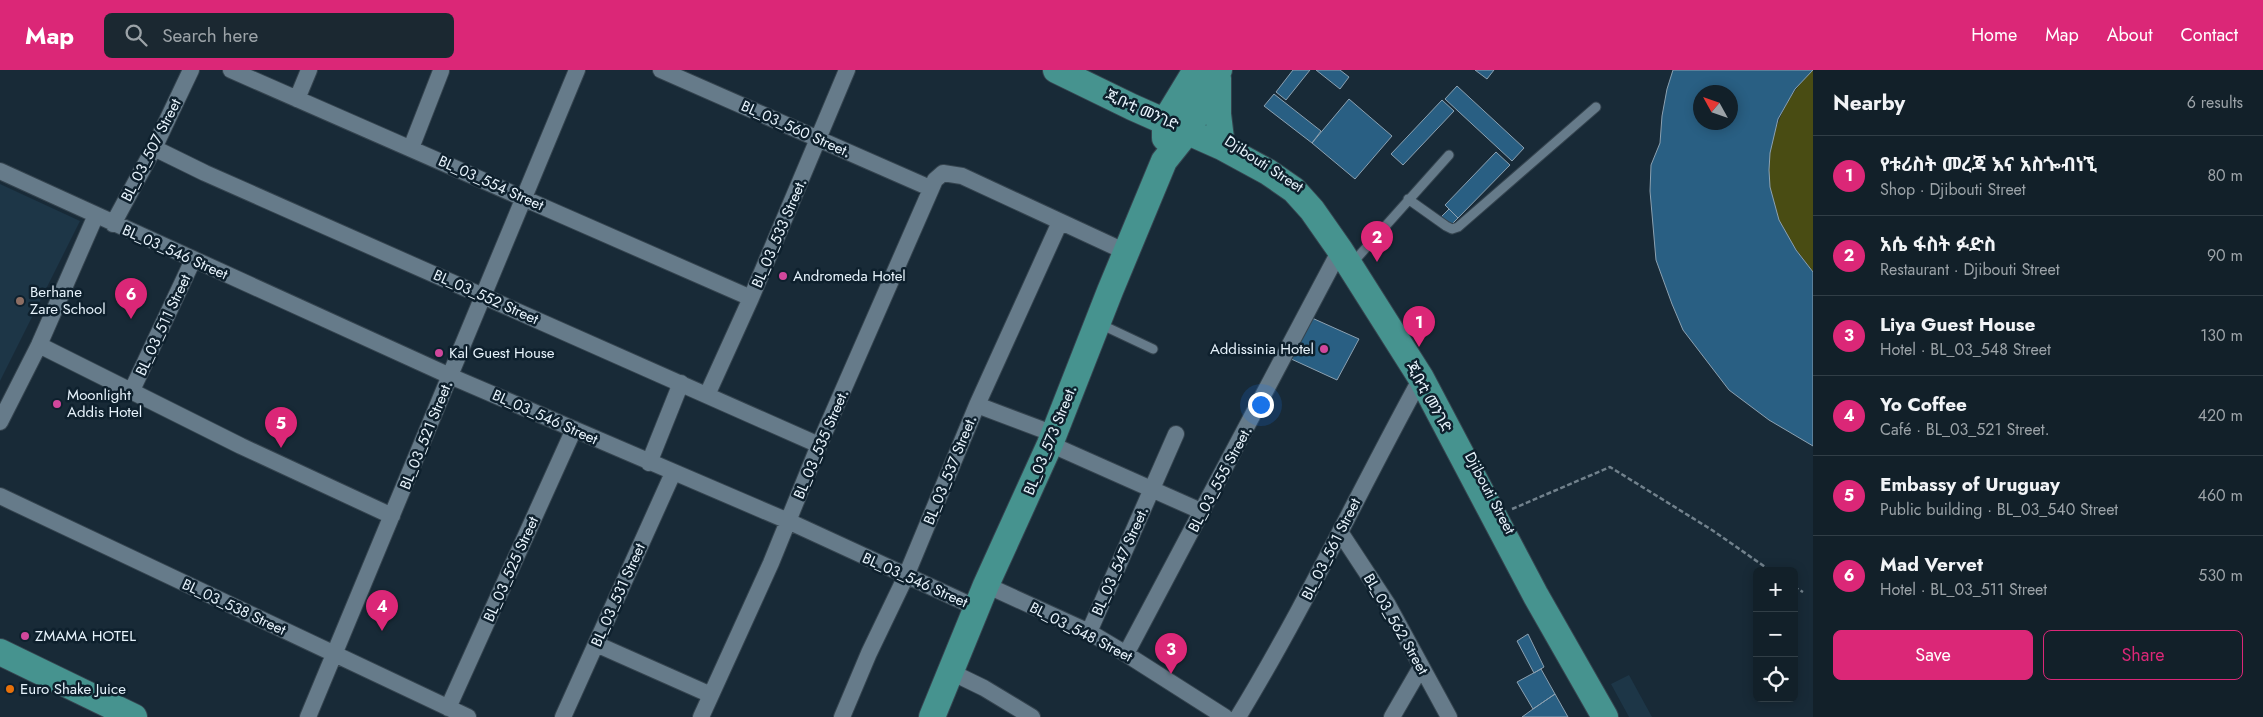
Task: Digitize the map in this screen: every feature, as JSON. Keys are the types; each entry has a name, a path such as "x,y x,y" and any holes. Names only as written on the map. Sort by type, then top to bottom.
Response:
{"main road":[{"name":"ጂቡቲ መንገድ","path":"1056,70 1221,141 1294,190 1312,210 1348,254 1421,378 1494,516 1605,717"},
{"path":"1078,70 1166,116"},
{"path":"1166,116 1207,72"},
{"path":"1166,116 1165,99 1207,72"},
{"path":"1207,72 1217,103 1221,141"},
{"name":"BL_03_573 Street.","path":"932,717 981,596 1052,439 1164,161 1166,116"},
{"name":"Djibouti Street","path":"1348,254 1422,366 1610,717"},
{"path":"0,652 134,717"},
{"path":"0,671 100,717"}],"street":[{"name":"BL_03_507 Street","path":"113,224 154,148 191,70"},
{"name":"BL_03_554 Street","path":"230,70 524,197 751,298"},
{"path":"296,99 309,70"},
{"name":"BL_03_521 Street.","path":"308,717 577,70"},
{"name":"BL_03_560 Street.","path":"662,70 930,188"},
{"name":"BL_03_533 Street.","path":"707,395 820,139 847,70"},
{"path":"411,148 441,71"},
{"name":"BL_03_552 Street","path":"154,148 205,173 819,446"},
{"path":"0,171 113,224"},
{"name":"BL_03_535 Street.","path":"701,717 788,521 930,188 943,173 962,176 1060,222"},
{"path":"0,422 39,345 96,215"},
{"path":"1060,222 1126,252"},
{"name":"BL_03_537 Street.","path":"842,717 869,653 906,576 977,405 1060,222"},
{"name":"BL_03_546 Street","path":"113,224 450,376 788,521 906,576 981,596"},
{"name":"BL_03_555 Street.","path":"1126,654 1203,512 1348,254"},
{"name":"BL_03_511 Street","path":"132,390 193,260"},
{"path":"39,345 241,446 392,516"},
{"name":"BL_03_561 Street","path":"1238,717 1273,660 1376,460 1421,378"},
{"path":"649,463 681,384"},
{"path":"977,405 1203,512"},
{"name":"BL_03_525 Street","path":"448,708 574,430"},
{"name":"BL_03_547 Street.","path":"1089,632 1176,434"},
{"name":"BL_03_531 Street","path":"563,717 673,473"},
{"name":"BL_03_538 Street","path":"0,496 468,717"},
{"name":"BL_03_562 Street","path":"1340,532 1388,605 1449,717"},
{"name":"BL_03_548 Street","path":"981,596 1089,632 1225,717"},
{"path":"596,644 711,695"},
{"path":"1392,717 1421,667"},
{"path":"951,672 984,688 1032,717"}],"lane":[{"path":"1408,199 1446,226 1452,229 1458,227 1596,108"},
{"path":"1348,254 1408,199 1449,155"},
{"path":"1098,323 1153,349"}],"path":[{"path":"1494,516 1610,467 1712,530 1765,567"},
{"path":"1798,589 1803,592"}],"shaded area":[{"path":"1813,70 1813,272 1779,221 1772,201 1769,161 1772,141 1788,102 1799,85"},
{"name":"Berhane Zare School","path":"0,184 80,221 0,381"},
{"path":"1629,675 1652,717 1629,717 1611,684"}],"building":[{"path":"1293,70 1310,70 1286,100 1276,92"},
{"path":"1316,70 1340,70 1349,77 1340,89"},
{"path":"1475,70 1494,70 1487,79"},
{"path":"1673,70 1813,70 1795,89 1778,119 1770,153 1769,170 1770,187 1779,220 1796,250 1813,272 1813,446 1769,420 1729,390 1683,330 1656,260 1650,191 1651,165 1660,143 1662,116"},
{"path":"1457,86 1524,148 1512,161 1445,99"},
{"path":"1274,94 1321,131 1312,143 1264,106"},
{"path":"1349,99 1392,136 1355,179 1312,143"},
{"path":"1442,100 1454,111 1403,165 1391,154"},
{"path":"1496,152 1510,165 1458,218 1445,205"},
{"path":"1449,209 1458,218 1450,226 1441,217"},
{"name":"Addissinia Hotel","path":"1312,318 1359,339 1337,380 1289,358"},
{"path":"1528,634 1544,667 1534,673 1517,641"},
{"path":"1541,669 1555,694 1533,709 1517,682"},
{"path":"1555,694 1568,717 1522,717 1533,709"}],"place":[{"name":"አሴ ፋስት ፉድስ","path":"1377,262"},
{"name":"Andromeda Hotel","path":"783,276"},
{"name":"Berhane Zare School","path":"20,301"},
{"name":"Mad Vervet","path":"131,319"},
{"name":"የቱሪስት መረጃ እና አስጐብነኚ","path":"1419,347"},
{"name":"Addissinia Hotel","path":"1324,349"},
{"name":"Kal Guest House","path":"439,353"},
{"name":"Moonlight Addis Hotel","path":"57,404"},
{"name":"Embassy of Uruguay","path":"281,448"},
{"name":"Yo Coffee","path":"382,631"},
{"name":"ZMAMA HOTEL","path":"25,636"},
{"name":"Liya Guest House","path":"1171,674"},
{"name":"Euro Shake Juice","path":"10,689"}]}
